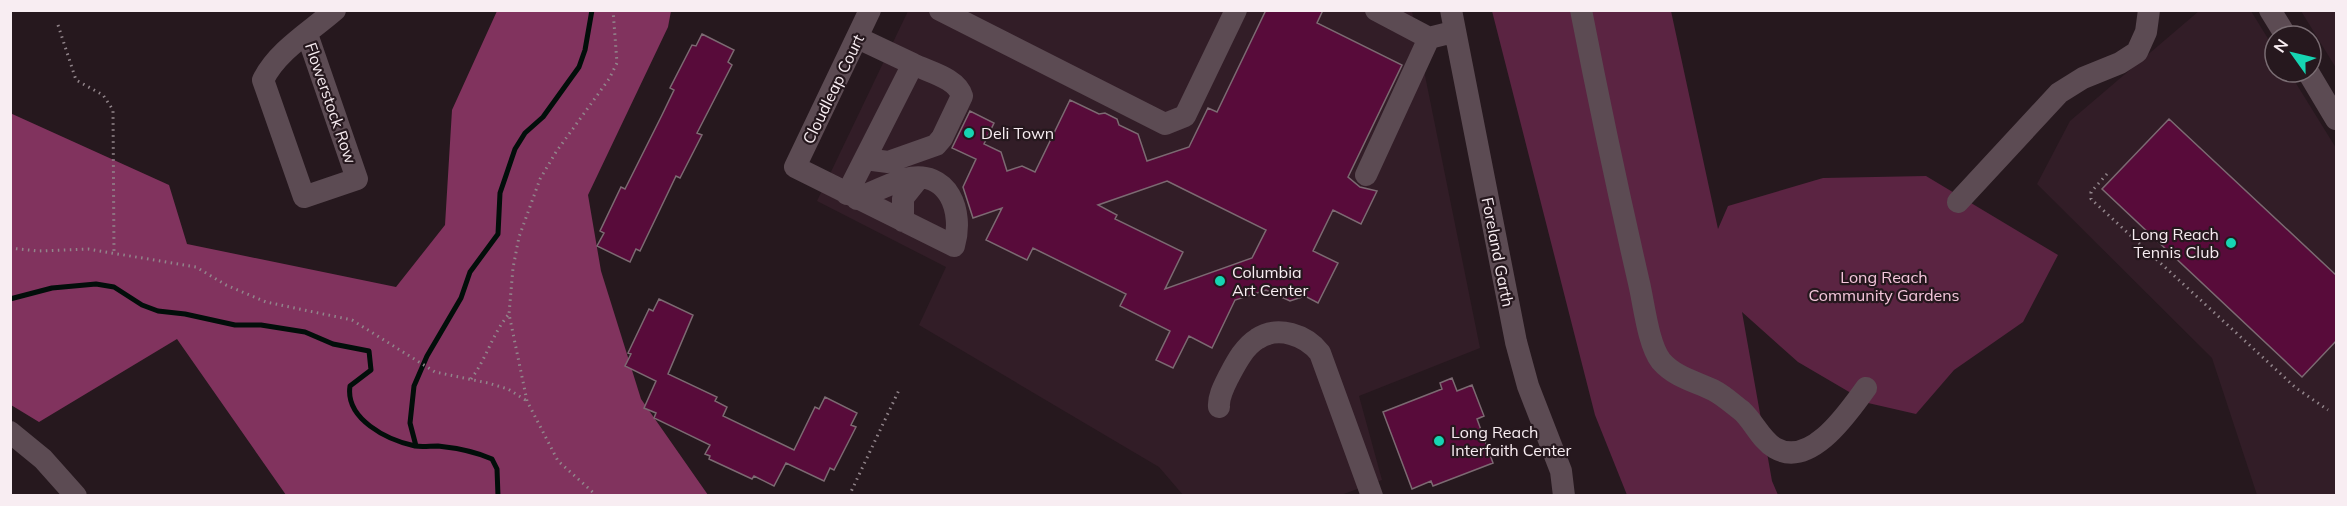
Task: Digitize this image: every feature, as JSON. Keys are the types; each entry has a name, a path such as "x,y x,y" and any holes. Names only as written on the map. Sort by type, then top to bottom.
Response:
{"street":[{"name":"Flowerstock Row","path":"307,34 357,179 304,197 263,80 273,64 307,34 335,10"},
{"name":"Cloudleap Court","path":"852,196 795,167 870,10"},
{"path":"940,10 1166,124 1185,116 1236,10"},
{"path":"1376,10 1429,38"},
{"path":"1581,10 1624,220 1655,352 1662,362 1685,379 1721,395 1743,412 1766,440 1784,451 1796,452 1826,438 1866,388"},
{"path":"1958,202 2059,93 2083,78 2120,63 2137,52 2146,32 2149,10"},
{"path":"2270,10 2279,24"},
{"path":"1366,175 1429,38 1453,21"},
{"name":"Foreland Garth","path":"1453,21 1516,342 1528,386 1561,471 1560,494"},
{"path":"858,38 951,82 961,91 962,96 942,138 936,145 888,162 865,159"},
{"path":"852,196 865,159 913,64"},
{"path":"2315,84 2337,119"},
{"path":"919,178 944,188 951,197 959,224 954,246 852,196 906,179 919,178"},
{"path":"903,221 903,198 919,178"},
{"path":"1219,407 1224,386 1236,362 1257,339 1284,332 1312,343 1320,353 1372,495"},
{"path":"10,432 43,459 76,495"}],"path":[{"path":"597,495 558,461 527,401 509,314 513,268 519,237 540,179 556,152 609,79 617,63 613,10"},
{"path":"58,25 76,80 103,95 113,110 114,253"},
{"path":"2108,174 2091,192 2091,199 2296,388 2328,410"},
{"path":"10,248 38,251 88,249 196,267 226,285 267,302 352,320 435,372 471,379 508,390 527,401"},
{"path":"471,379 482,365 496,328 509,314"},
{"path":"849,495 899,390"}],"shaded area":[{"path":"497,11 671,11 668,27 588,195 601,271 641,399 708,495 286,495 177,339 39,422 11,405 10,113 169,185 187,244 396,287 445,225 452,110"},
{"path":"908,11 1412,11 1480,348 1359,396 1382,480 1341,495 1183,495 1159,467 919,325 946,267 817,201"},
{"path":"2199,11 2251,11 2263,30 2263,84 2296,84 2336,148 2336,495 2257,495 2212,358 2037,184 2070,121"},
{"path":"2301,11 2336,11 2336,68 2323,47 2323,24 2309,24"}],"green space":[{"name":"Long Reach Community Gardens","path":"1492,11 1671,11 1718,229 1728,206 1823,178 1926,176 2058,255 2023,322 1954,370 1916,414 1868,403 1798,362 1742,312 1772,481 1778,495 1627,495 1595,415"}],"building":[{"path":"1266,10 1323,10 1317,23 1402,65 1348,177 1360,187 1377,191 1361,224 1333,210 1313,251 1338,263 1318,303 1305,296 1290,301 1266,290 1235,300 1212,348 1189,336 1173,368 1156,360 1170,331 1120,306 1126,294 1033,248 1027,260 986,240 1002,208 973,218 963,187 976,159 952,148 970,111 994,123 984,144 1001,152 1007,171 1022,166 1035,172 1070,100 1099,114 1105,113 1117,119 1119,125 1138,134 1147,161 1189,147 1208,108 1217,112","holes":["1167,181 1266,230 1252,258 1165,289 1183,252 1115,219 1117,215 1098,205"]},
{"path":"702,34 734,50 728,62 732,65 697,133 702,135 680,178 676,176 640,251 636,249 630,262 597,246 604,233 600,231 621,187 625,189 662,115 674,90 670,88 692,45 696,46"},
{"name":"Long Reach Tennis Club","path":"2169,119 2337,276 2337,340 2302,377 2102,189"},
{"path":"659,299 693,315 668,374 717,397 715,401 727,407 723,416 794,450 815,407 819,409 825,397 857,413 851,425 856,427 834,470 830,468 824,481 786,463 774,486 754,476 752,479 709,459 710,456 705,454 710,445 654,418 656,413 644,408 656,381 625,366 631,354 628,353 649,309 653,311"},
{"name":"Long Reach Interfaith Center","path":"1452,378 1457,391 1472,385 1484,416 1477,419 1493,463 1433,486 1431,481 1412,489 1383,412 1442,389 1440,383"}],"waterway":[{"path":"416,446 410,423 414,386 427,356 461,298 470,272 498,234 500,193 515,149 525,133 543,117 579,67 585,50 592,10"},
{"path":"10,299 52,288 96,284 114,287 142,305 158,311 185,314 235,325 261,325 305,332 333,344 369,351 371,370 350,386 350,398 361,418 381,433 404,443 459,449 492,459 497,469 498,496"}],"place":[{"name":"Deli Town","path":"969,133"},
{"name":"Long Reach Tennis Club","path":"2231,243"},
{"name":"Columbia Art Center","path":"1220,281"},
{"name":"Long Reach Interfaith Center","path":"1439,441"}]}
